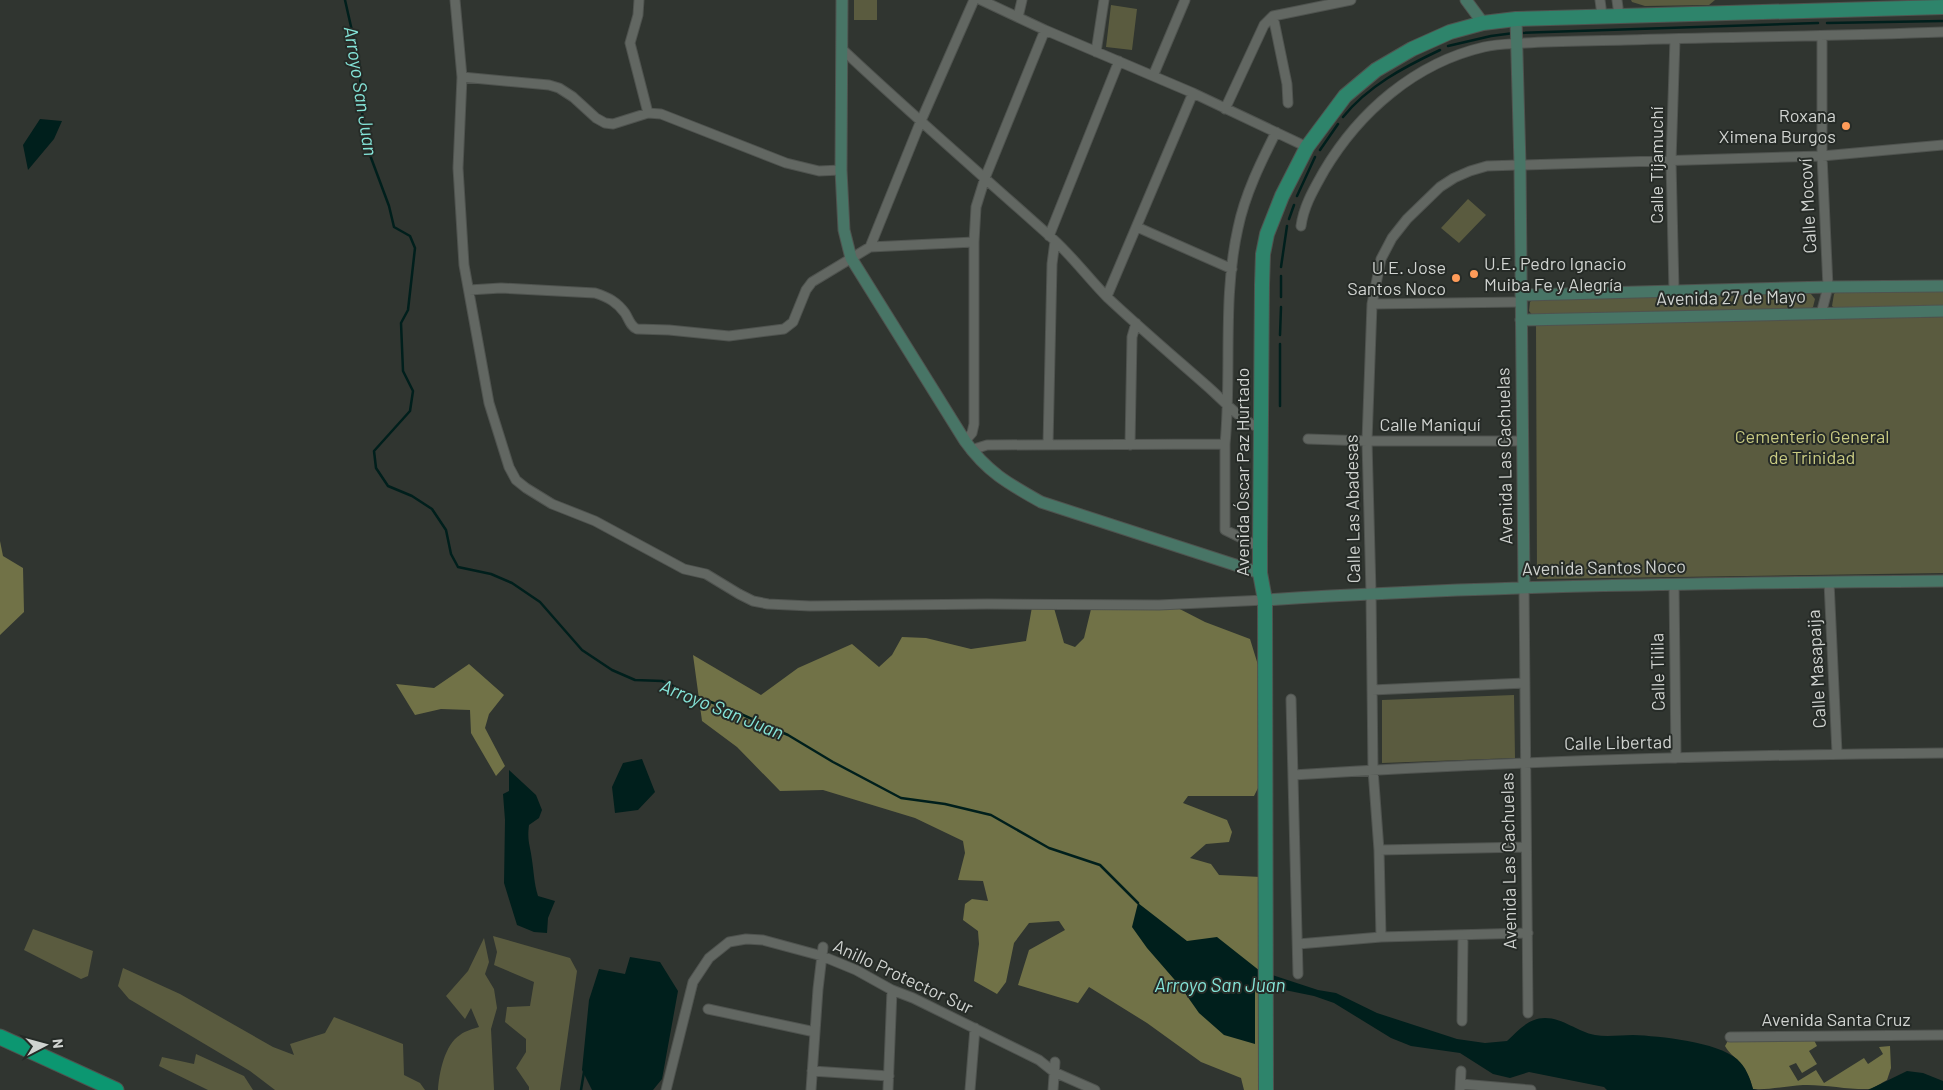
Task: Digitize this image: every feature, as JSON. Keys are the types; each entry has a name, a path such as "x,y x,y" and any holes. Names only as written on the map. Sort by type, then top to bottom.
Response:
{"highway":[{"path":"0,1037 116,1090"}],"main road":[{"name":"Avenida Óscar Paz Hurtado","path":"1266,1090 1265,600 1260,573 1257,427 1263,254 1273,217 1306,147 1346,96 1376,70 1412,49 1450,32 1483,23 1517,32 1602,16 1619,15 1943,7"}],"street":[{"path":"455,0 462,77 458,168 464,265 489,403 509,467 516,480 526,488 552,504 595,521 684,569 706,574 753,601 768,604 810,606 1158,605 1265,600"},
{"path":"639,0 638,15 630,44 648,113"},
{"path":"842,0 841,170 844,230 850,258 968,446 985,466 1012,486 1040,502 1260,573"},
{"path":"870,247 920,123 974,0"},
{"path":"980,0 1118,62 1193,93 1306,147"},
{"path":"1018,17 1022,0"},
{"path":"1096,52 1104,0"},
{"path":"1153,76 1185,0"},
{"path":"1225,108 1264,24 1273,16 1351,0"},
{"path":"1466,0 1483,23"},
{"path":"1600,0 1602,16"},
{"path":"1618,0 1619,15"},
{"path":"1273,16 1287,84 1288,103"},
{"path":"968,446 974,424 974,242 976,207 985,178 1045,30"},
{"path":"1301,226 1310,195 1330,161 1352,130 1389,93 1417,75 1450,59 1484,47 1517,32 1566,40 1822,37 1943,32"},
{"name":"Avenida Las Cachuelas","path":"1517,32 1520,165 1524,762 1528,1013"},
{"name":"Calle Mocoví","path":"1821,314 1828,287 1822,156 1822,37"},
{"name":"Calle Tijamuchí","path":"1674,39 1671,161 1674,291"},
{"path":"842,50 920,123 1052,238 1107,296 1136,323 1231,407 1257,427"},
{"path":"1048,445 1052,238 1118,62"},
{"path":"462,77 549,85 559,88 573,97 596,118 605,123 613,124 648,113 661,114 738,145 807,169 820,171 841,170"},
{"path":"1107,296 1193,93"},
{"path":"1260,547 1225,530 1226,444 1231,407 1229,311 1232,269 1238,228 1247,197 1276,132"},
{"name":"Calle Las Abadesas","path":"1380,937 1379,850 1373,770 1367,441 1372,304 1381,259 1392,238 1426,200 1454,178 1487,166 1822,156 1943,145"},
{"path":"1137,226 1232,269"},
{"path":"469,290 501,288 595,293 607,296 618,304 632,327 637,329 729,336 784,329 793,322 806,290 812,282 870,247 974,242"},
{"name":"Avenida 27 de Mayo","path":"1372,304 1674,291 1943,286"},
{"name":"Avenida 27 de Mayo","path":"1521,320 1943,311"},
{"path":"1130,445 1132,337 1136,323"},
{"name":"Calle Maniquí","path":"1308,439 1522,441"},
{"path":"968,446 1226,444"},
{"name":"Avenida Santos Noco","path":"1265,600 1371,593 1524,587 1943,581"},
{"name":"Calle Masapaija","path":"1829,582 1837,754"},
{"name":"Calle Tilila","path":"1674,585 1676,758"},
{"path":"1372,690 1524,683"},
{"path":"1291,699 1298,974"},
{"name":"Calle Libertad","path":"1293,775 1524,762 1943,752"},
{"path":"1379,850 1526,847"},
{"path":"1298,944 1380,937 1528,933"},
{"path":"1462,1021 1463,935"},
{"name":"Anillo Protector Sur","path":"666,1090 693,982 709,958 729,942 746,939 763,940 822,951 892,990 975,1028 1038,1060 1054,1072 1095,1090"},
{"path":"811,1090 822,951"},
{"path":"888,1090 892,990"},
{"path":"708,1009 815,1032"},
{"path":"970,1090 975,1028"},
{"name":"Avenida Santa Cruz","path":"1730,1037 1943,1035"},
{"path":"1053,1090 1055,1062"},
{"path":"812,1071 889,1076"},
{"path":"1461,1071 1460,1087 1531,1090"}],"green space":[{"path":"854,0 877,0 877,20 854,20"},
{"path":"1631,0 1715,0 1709,5 1645,6"},
{"path":"1111,5 1137,9 1132,50 1106,47"},
{"path":"1468,199 1486,215 1459,243 1441,228"},
{"path":"1943,289 1943,308 1836,309 1832,306 1834,294 1837,291"},
{"path":"1811,294 1815,299 1813,307 1808,310 1533,316 1529,311 1530,302 1533,299"},
{"name":"Cementerio General de Trinidad","path":"1943,317 1943,573 1537,579 1536,325"},
{"path":"0,541 3,556 23,568 24,612 0,635"},
{"path":"1168,603 1205,622 1250,639 1262,678 1260,784 1254,796 1188,796 1183,803 1227,820 1232,832 1229,842 1206,844 1190,858 1211,864 1219,875 1261,877 1263,1090 1244,1090 1241,1078 1201,1062 1147,1023 1089,987 1078,1003 1018,985 1029,950 1065,930 1059,921 1029,923 1014,943 1006,982 997,994 974,981 979,944 978,931 963,920 965,904 972,899 988,901 983,881 958,880 965,853 963,841 915,818 823,790 780,791 737,747 702,721 693,655 761,695 798,668 852,644 879,667 892,655 902,637 926,638 971,649 1026,641 1032,607 1054,608 1064,643 1075,647 1084,638 1092,605"},
{"path":"469,664 504,695 489,714 485,728 505,766 496,776 471,733 470,710 441,709 415,715 396,684 434,688"},
{"path":"1514,695 1515,758 1382,763 1382,700"},
{"path":"33,929 93,951 88,976 81,979 24,950"},
{"path":"493,936 570,958 577,971 560,1090 529,1090 529,1087 516,1068 526,1052 526,1039 505,1022 507,1007 530,1006 534,982 494,965 497,952"},
{"path":"484,938 489,962 485,974 494,989 497,1008 491,1029 494,1090 438,1090 441,1068 450,1045 462,1034 479,1027 471,1008 465,1019 446,996 468,971"},
{"path":"123,968 180,994 273,1047 294,1055 290,1044 325,1033 334,1017 403,1044 404,1075 420,1083 425,1090 275,1090 250,1071 129,999 118,986"},
{"path":"1812,1036 1817,1046 1809,1051 1817,1064 1802,1073 1796,1063 1789,1066 1798,1081 1816,1070 1824,1083 1864,1058 1868,1064 1883,1054 1879,1047 1890,1046 1891,1068 1887,1080 1869,1089 1811,1085 1753,1089 1745,1070 1725,1046 1730,1037"},
{"path":"196,1054 244,1076 253,1090 208,1090 159,1066 162,1057 194,1064"}],"water":[{"path":"40,119 62,121 54,139 28,170 23,145"},
{"path":"642,759 655,792 638,810 615,813 612,787 623,763"},
{"path":"509,770 536,795 542,810 539,818 529,825 528,835 538,896 555,901 548,918 547,933 534,932 517,925 504,883 505,820 503,794 509,791"},
{"name":"Arroyo San Juan","path":"1138,903 1187,941 1217,937 1260,971 1318,990 1336,993 1377,1013 1457,1039 1485,1043 1507,1041 1528,1023 1545,1018 1558,1020 1595,1035 1633,1035 1688,1041 1716,1048 1737,1059 1747,1073 1753,1089 1757,1090 1607,1090 1604,1087 1529,1072 1510,1078 1493,1074 1460,1053 1411,1046 1391,1038 1334,1003 1314,996 1255,984 1255,1044 1224,1035 1199,1013 1180,986 1147,948 1132,927"},
{"path":"630,957 660,962 678,991 662,1079 653,1090 592,1090 582,1070 589,1000 599,969 625,974"},
{"path":"1907,1071 1923,1073 1943,1081 1943,1090 1868,1090"}],"waterway":[{"name":"Arroyo San Juan","path":"345,0 359,62 363,126 370,155 389,206 394,227 410,236 415,248 408,310 401,323 403,371 413,391 410,411 374,451 376,468 388,486 412,496 432,509 446,530 451,554 458,567 491,574 512,583 540,602 582,650 612,670 635,680 662,681 732,710 788,735 833,762 901,798 945,804 991,815 1049,848 1100,865 1138,903"},
{"path":"1827,23 1943,21"},
{"path":"1520,33 1818,23"},
{"path":"1448,46 1491,36 1514,33"},
{"path":"1343,117 1364,96 1387,78 1440,50"},
{"path":"1320,150 1338,124"},
{"path":"1297,196 1315,157"},
{"path":"1289,219 1294,205"},
{"path":"1281,267 1287,226"},
{"path":"1281,276 1281,297"},
{"path":"1280,335 1281,307"},
{"path":"1280,344 1280,406"},
{"name":"Arroyo San Juan","path":"581,1090 584,1072"}],"place":[{"name":"Roxana Ximena Burgos","path":"1846,126"},
{"name":"U.E. Pedro Ignacio Muiba Fe y Alegría","path":"1474,274"},
{"name":"U.E. Jose Santos Noco","path":"1456,278"}]}
